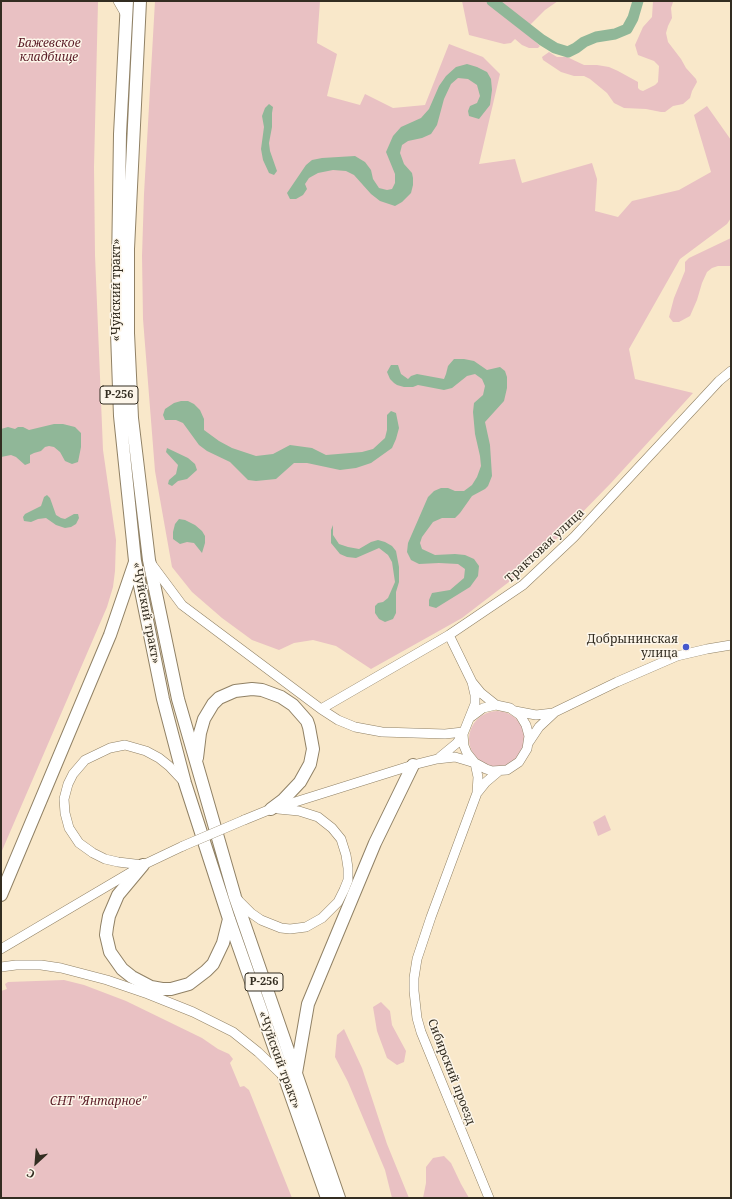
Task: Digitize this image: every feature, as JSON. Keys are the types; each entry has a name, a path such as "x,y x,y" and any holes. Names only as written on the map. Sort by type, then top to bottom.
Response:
{"highway":[{"name":"«Чуйский тракт»","path":"128,1 120,134 116,334 120,416 135,561 163,699 185,783 229,919 339,1198"},
{"name":"«Чуйский тракт»","path":"140,1 128,249 128,333 132,418 149,560 178,699 196,764 327,1198"},
{"path":"1,895 110,635 135,561"},
{"path":"196,764 200,734 204,719 213,704 219,698 235,691 252,689 262,690 281,697 293,705 307,721 313,750 310,764 300,782 272,809"},
{"path":"291,1077 308,1004 375,842 413,765"},
{"path":"143,865 118,895 109,916 107,927 107,940 110,952 122,969 132,977 152,987 162,989 171,989 189,984 213,964 223,943 229,919"}],"street":[{"path":"118,1 127,17"},
{"name":"Трактовая улица","path":"321,709 448,635 524,585 574,537 719,381 731,371"},
{"path":"149,560 182,605 321,709 338,720 372,731 445,734 463,733"},
{"path":"448,635 472,682 481,693 496,705"},
{"path":"515,711 536,715 555,712 617,682 677,656 731,645"},
{"path":"437,759 452,748 463,733 471,717 475,700 472,682"},
{"path":"471,717 483,708 496,705 510,708 520,715 526,725 529,742"},
{"path":"1,950 143,865 183,846 272,809 413,765 437,759 455,757 474,763 486,769 499,771 507,770 519,762 524,756 529,742 539,727 555,712"},
{"path":"463,733 465,748 474,763"},
{"path":"143,865 105,859 93,854 79,843 69,828 65,813 64,799 68,784 73,774 85,760 110,748 125,745 146,751 159,758 185,783"},
{"name":"Сибирский проезд","path":"474,763 478,778 477,793 431,916 417,959 414,978 414,991 417,1018 421,1032 489,1198"},
{"name":"Сибирский проезд","path":"477,793 486,782 499,771"},
{"path":"235,897 251,913 261,920 281,928 290,929 306,927 322,918 338,902 344,890 348,880 346,855 341,839 332,828 318,818 299,811 272,809"},
{"path":"1,967 16,965 41,965 61,968 107,980 148,994 193,1012 233,1032 291,1077"}],"green space":[{"name":"Бажевское кладбище","path":"1,1 98,2 94,167 95,255 103,450 116,540 113,587 107,607 1,853"},
{"path":"155,1 320,1 317,43 337,54 327,96 360,105 365,94 393,108 425,105 449,44 483,57 500,74 479,164 515,159 522,183 592,163 597,179 595,211 618,217 632,201 679,190 711,172 694,115 707,106 731,140 731,218 727,224 680,259 629,349 635,379 693,393 611,483 531,565 462,618 371,669 336,646 313,640 294,643 279,650 252,640 222,618 192,592 172,567 155,471 143,319 142,256 144,194"},
{"path":"462,1 558,1 545,10 527,28 534,35 535,41 540,46 538,48 529,48 522,45 515,39 511,43 504,44 469,35"},
{"path":"653,1 673,2 671,8 672,18 666,33 668,42 697,82 690,98 683,104 673,106 665,112 624,108 614,103 607,93 590,79 584,76 574,76 561,72 543,60 542,57 549,52 557,57 567,57 584,65 609,67 638,82 638,88 643,91 655,85 658,82 659,66 654,61 638,55 635,45 643,27 652,17"},
{"path":"731,238 731,266 718,266 707,272 690,316 679,322 673,322 669,317 674,298 685,271 685,262 689,258"},
{"path":"497,711 508,713 517,719 523,728 525,739 523,750 517,759 508,765 497,767 486,765 477,759 471,750 469,739 471,728 477,719 486,713"},
{"path":"605,815 611,830 598,836 593,822"},
{"name":"СНТ \"Янтарное\"","path":"64,980 84,985 126,1001 202,1038 218,1049 229,1054 233,1059 230,1063 240,1087 244,1086 249,1090 292,1198 1,1198 1,991 7,989 5,984 8,982"},
{"path":"381,1002 390,1011 392,1025 406,1051 404,1062 397,1065 387,1058 377,1031 373,1007"},
{"path":"344,1029 362,1068 387,1144 409,1198 392,1198 385,1170 348,1082 335,1057 337,1035"},
{"path":"444,1156 451,1163 469,1198 423,1198 426,1183 426,1167 433,1158"}],"shaded area":[{"path":"467,64 487,72 491,79 492,90 490,105 479,119 469,116 468,111 470,106 477,103 480,96 477,85 468,79 458,78 451,84 444,99 437,125 431,134 422,138 408,141 402,145 400,153 404,164 412,173 413,185 411,193 402,202 395,206 380,201 371,194 354,175 346,171 333,170 318,173 309,178 305,184 307,189 303,195 296,199 290,199 287,193 306,165 312,160 322,158 355,156 365,162 371,170 373,179 379,188 387,190 392,189 395,183 395,174 386,152 393,136 401,127 421,118 429,109 439,86 446,76 456,67"},
{"path":"269,104 273,107 272,127 269,143 270,151 277,171 274,175 269,173 263,160 261,149 264,127 262,116 265,108"},
{"path":"454,359 474,361 487,370 500,367 505,371 507,377 507,388 504,401 485,422 490,445 492,476 488,486 472,496 455,518 442,518 433,522 422,537 420,543 422,549 435,555 465,555 474,559 479,566 478,576 470,587 436,608 429,606 429,600 432,593 450,590 464,578 465,569 458,564 419,564 411,560 407,552 408,543 428,497 434,491 441,488 448,488 455,491 464,491 472,485 477,477 481,466 475,434 473,412 474,403 483,395 485,386 482,379 475,374 467,376 452,388 444,390 418,385 413,387 404,387 394,383 390,379 387,372 391,365 398,365 401,374 408,379 417,374 444,379 448,366"},
{"path":"188,401 200,410 204,419 204,430 219,441 232,448 256,456 273,454 290,445 312,448 326,455 362,452 373,449 385,438 387,430 387,415 391,411 396,413 399,428 392,448 371,463 356,468 340,470 307,463 294,463 276,479 256,481 248,480 230,462 207,451 199,445 183,423 176,420 165,420 163,415 165,409 174,403"},
{"path":"54,424 63,424 75,427 81,433 81,447 78,462 72,464 65,461 60,452 54,447 49,446 30,455 30,463 25,465 16,457 11,455 1,457 1,429 8,427 15,429 18,427 23,427 29,430"},
{"path":"167,448 188,458 195,464 197,470 187,479 178,481 172,486 168,484 169,480 176,474 178,465 166,452"},
{"path":"47,495 50,498 56,515 65,519 74,514 78,514 79,518 76,524 65,528 56,525 46,518 31,522 24,521 23,517 25,514 41,506 44,497"},
{"path":"179,519 195,525 202,531 205,536 205,543 202,553 194,543 187,542 180,544 173,539 175,524"},
{"path":"333,525 333,535 339,544 359,549 378,540 392,546 396,551 399,567 399,582 396,592 396,613 393,619 385,622 379,619 375,613 375,606 388,598 395,582 392,562 388,555 379,548 356,558 347,557 340,554 331,543 331,530"}],"waterway":[{"path":"492,1 542,40 555,48 568,52 584,42 596,37 615,34 627,29 633,18 638,1"}],"place":[{"name":"Добрынинская улица","path":"686,647"}]}
